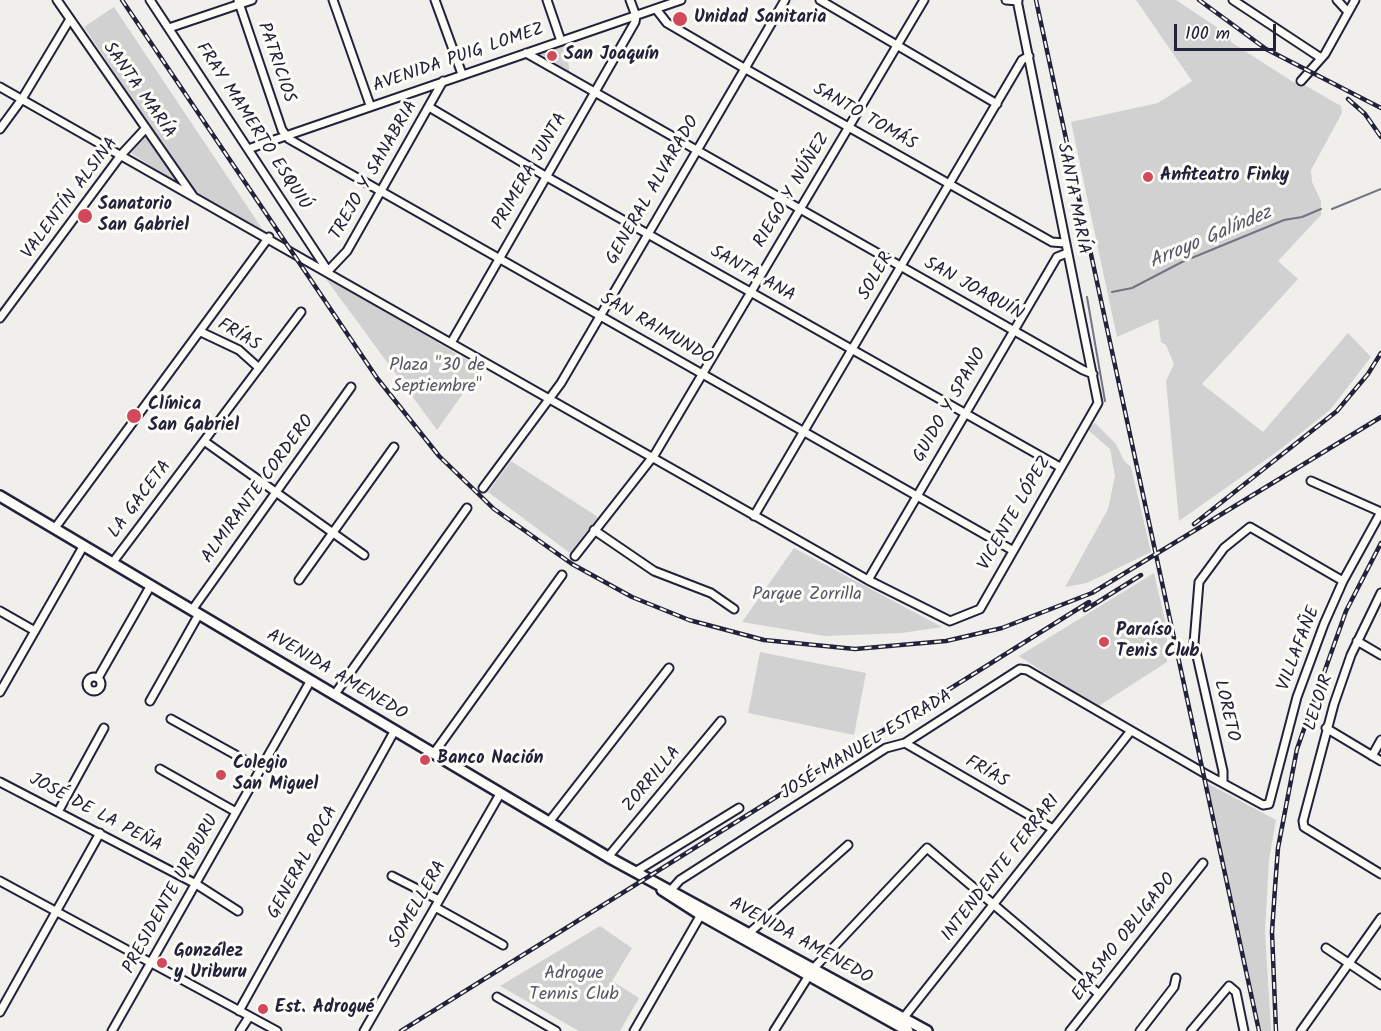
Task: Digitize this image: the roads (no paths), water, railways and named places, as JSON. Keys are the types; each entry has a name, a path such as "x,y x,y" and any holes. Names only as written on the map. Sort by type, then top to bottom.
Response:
{"street":[{"name":"SANTA MARÍA","path":"57,0 195,198"},
{"name":"FRAY MAMERTO ESQUIÚ","path":"150,0 328,271"},
{"path":"169,28 239,2 252,0"},
{"path":"333,0 370,105"},
{"path":"435,0 462,74"},
{"path":"547,0 561,41"},
{"path":"630,0 636,16"},
{"name":"AVENIDA PUIG LOMEZ","path":"248,148 681,0"},
{"name":"GENERAL ALVARADO","path":"549,397 561,383 785,0"},
{"path":"820,0 997,104"},
{"name":"RIEGO Y NÚÑEZ","path":"652,458 924,0"},
{"path":"1006,0 1018,1"},
{"path":"1233,0 1322,58"},
{"path":"1337,0 1348,12"},
{"path":"1301,81 1322,58 1355,0"},
{"name":"SANTA MARÍA","path":"1018,1 1098,403"},
{"name":"PATRICIOS","path":"239,2 285,135"},
{"name":"SANTO TOMÁS","path":"656,9 667,23 744,68 1052,242 1065,243"},
{"name":"PRIMERA JUNTA","path":"451,343 547,177 636,16"},
{"path":"0,129 22,99 70,19"},
{"name":"SAN JOAQUÍN","path":"525,53 900,267 1093,374"},
{"name":"SOLER","path":"754,516 1022,60 1029,56"},
{"name":"TREJO Y SANABRIA","path":"328,271 347,251 443,81"},
{"path":"0,87 195,198 269,237 868,580"},
{"name":"SANTA ANA","path":"429,108 1060,467"},
{"name":"VALENTÍN ALSINA","path":"0,318 122,155 146,128"},
{"name":"SAN RAIMUNDO","path":"285,135 1012,550"},
{"path":"55,528 269,237"},
{"name":"GUIDO Y SPANO","path":"868,580 1057,257 1067,253"},
{"name":"LA GACETA","path":"113,562 301,312"},
{"name":"FRÍAS","path":"201,332 239,350 259,368"},
{"name":"ALMIRANTE CORDERO","path":"150,701 196,612 275,492 351,387"},
{"path":"483,488 549,397"},
{"name":"VICENTE LÓPEZ","path":"868,580 946,621 977,613 1098,403"},
{"path":"204,441 364,555"},
{"path":"299,580 394,447"},
{"path":"575,556 652,458"},
{"path":"1311,481 1381,512"},
{"name":"AVENIDA AMENEDO","path":"0,496 500,794 703,912 906,1026 927,1031"},
{"path":"334,694 467,508"},
{"name":"VILLAFAÑE","path":"1223,783 1263,805 1269,804 1304,677 1343,581 1381,512"},
{"name":"LORETO","path":"1223,783 1223,771 1194,642 1199,582 1224,548 1244,530 1253,527 1343,581"},
{"path":"594,530 654,571 711,593 734,609"},
{"path":"0,693 84,545"},
{"path":"434,753 562,575"},
{"path":"98,678 151,585"},
{"name":"LELOIR","path":"1381,593 1358,641 1326,728 1304,827 1381,874"},
{"path":"0,612 35,631"},
{"path":"1358,641 1381,655"},
{"path":"549,822 669,668"},
{"name":"JOSÉ MANUEL ESTRADA","path":"671,890 680,880 886,748 905,743 1020,669 1027,670 1130,732"},
{"name":"PRESIDENTE URIBURU","path":"112,1031 311,680"},
{"path":"171,719 261,768"},
{"name":"ZORRILLA","path":"608,857 721,722"},
{"path":"59,810 104,728"},
{"path":"1326,728 1381,761"},
{"name":"GENERAL ROCA","path":"239,1011 395,730"},
{"path":"1130,732 1223,783"},
{"name":"INTENDENTE FERRARI","path":"906,1026 994,903 1130,732"},
{"path":"1372,756 1381,740"},
{"name":"FRÍAS","path":"905,743 1053,829"},
{"path":"160,769 236,812"},
{"name":"JOSÉ DE LA PEÑA","path":"0,782 59,810 196,884 238,911"},
{"name":"SOMELLERA","path":"364,1031 500,794"},
{"path":"635,872 739,808"},
{"path":"0,1012 100,833"},
{"path":"746,936 848,845"},
{"path":"774,1031 810,972 927,848 1099,994"},
{"name":"ERASMO OBLIGADO","path":"1070,1031 1203,863"},
{"path":"392,876 503,945"},
{"path":"0,881 277,1031"},
{"name":"AVENIDA AMENEDO","path":"656,884 671,890 703,912"},
{"path":"634,1031 703,912"},
{"path":"1301,1031 1381,918"},
{"path":"1326,948 1381,985"},
{"path":"1140,1031 1174,987 1176,978"},
{"path":"1191,1031 1229,986 1236,992 1244,1031"},
{"path":"497,997 556,1031"},
{"path":"240,1031 249,1017"}],"waterway":[{"name":"Arroyo Galíndez","path":"1332,209 1381,189"},
{"name":"Arroyo Galíndez","path":"1112,292 1132,288 1182,262 1284,220 1302,217 1321,209"},
{"name":"Arroyo Galíndez","path":"1087,297 1105,401"}],"railway":[{"path":"122,0 377,378 439,456 494,509 572,564 632,597 689,620 764,640 855,649 946,641 1002,628 1092,593 1381,417"},
{"path":"1036,0 1259,1031"},
{"path":"1199,0 1266,49 1381,108"},
{"path":"1348,99 1365,114 1381,137"},
{"path":"1194,524 1337,411 1368,374 1381,353"},
{"path":"1276,1031 1272,932 1275,888 1278,848 1297,749 1346,611 1381,543"},
{"path":"1085,610 1141,575"},
{"path":"401,1031 1089,602"}],"place":[{"name":"Unidad Sanitaria","path":"680,19"},
{"name":"San Joaquín","path":"552,56"},
{"name":"Anfiteatro Finky","path":"1148,177"},
{"name":"Sanatorio San Gabriel","path":"85,216"},
{"name":"Clínica San Gabriel","path":"134,416"},
{"name":"Paraíso Tenis Club","path":"1104,642"},
{"name":"Banco Nación","path":"425,760"},
{"name":"Colegio San Miguel","path":"221,775"},
{"name":"González y Uriburu","path":"162,963"},
{"name":"Est. Adrogué","path":"263,1009"}],"park label":[{"name":"Plaza \"30 de Septiembre\"","path":"437,377"},
{"name":"Parque Zorrilla","path":"807,596"},
{"name":"Adrogue Tennis Club","path":"574,985"}]}
